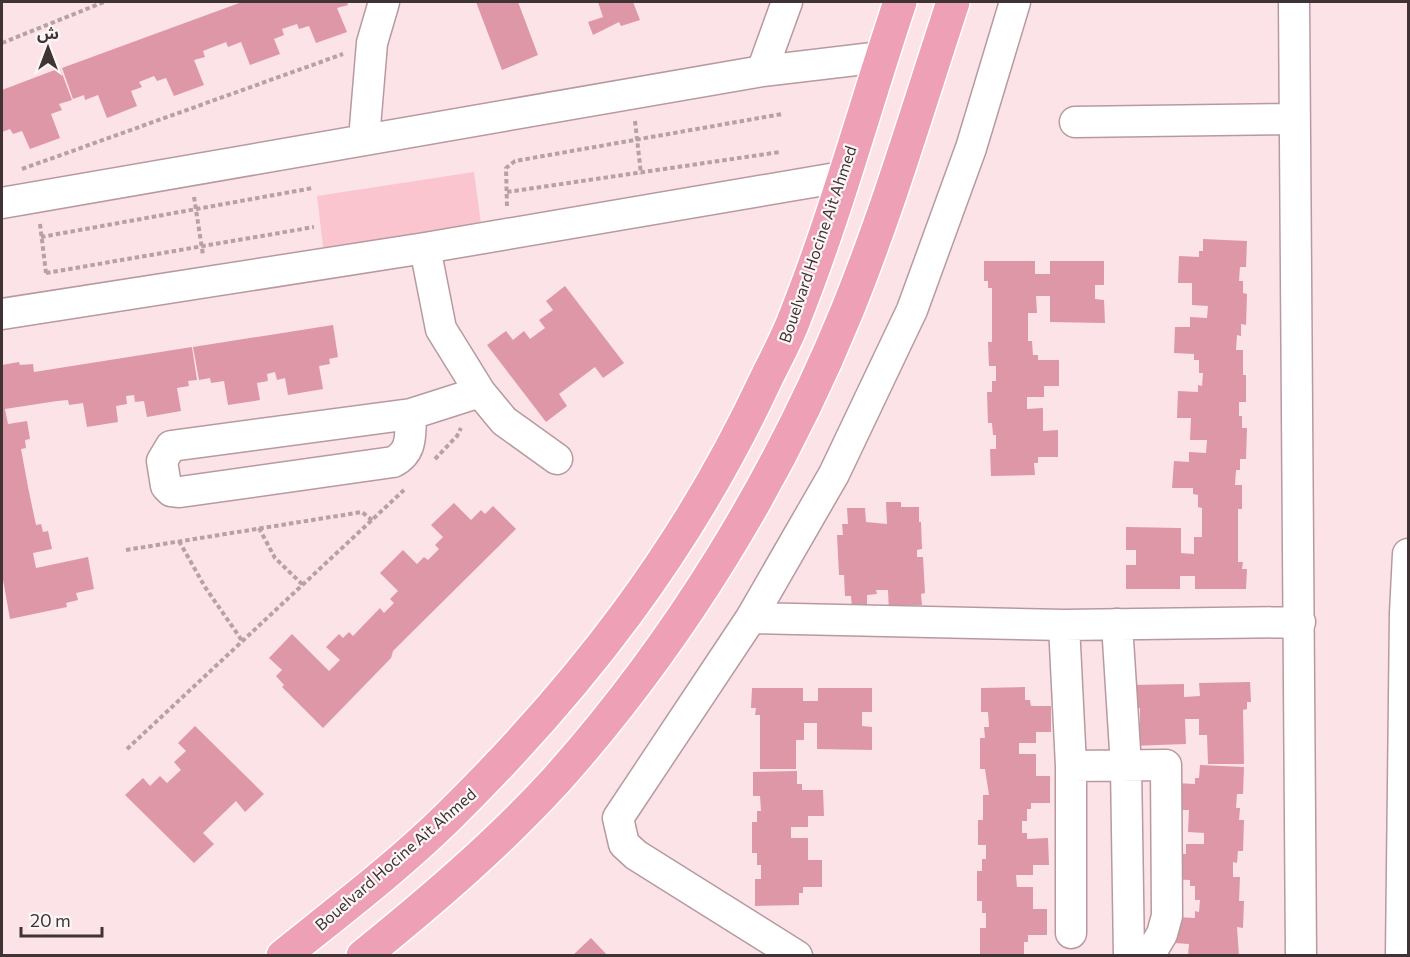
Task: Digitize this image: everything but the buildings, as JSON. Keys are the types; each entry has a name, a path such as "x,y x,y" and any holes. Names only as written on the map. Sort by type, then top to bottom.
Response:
{"main road":[{"name":"Bouelvard Hocine Ait Ahmed","path":"283,956 349,903 446,819 523,740 599,651 672,552 741,433 795,318 900,2"},
{"path":"363,956 486,851 557,778 658,653 732,538 797,422 847,311 899,169 953,2"}],"street":[{"path":"364,139 372,43 384,2"},
{"path":"762,71 787,2"},
{"path":"797,956 636,855 624,844 618,818 752,618 834,474 912,310 972,148 1015,2"},
{"path":"1294,2 1293,119 1300,621 1301,956"},
{"path":"2,203 762,71 882,57"},
{"path":"1075,122 1293,119"},
{"path":"2,315 424,248 842,177"},
{"path":"424,248 441,329 471,395 557,459"},
{"path":"411,414 409,445 404,456 393,462 180,492 171,491 166,486 162,460 171,446 411,414 471,395"},
{"path":"1401,956 1405,614 1408,555"},
{"path":"752,618 1064,625 1300,621"},
{"path":"1117,624 1126,766 1129,956"},
{"path":"1064,625 1071,766 1071,933"},
{"path":"1071,766 1166,765 1167,916 1162,934 1149,956"}],"path":[{"path":"2,43 104,2"},
{"path":"13,172 372,43"},
{"path":"632,93 640,174"},
{"path":"508,234 506,168 515,161 782,114"},
{"path":"507,192 780,152"},
{"path":"186,172 197,209 206,283"},
{"path":"41,237 313,188"},
{"path":"36,197 51,307"},
{"path":"46,273 314,227"},
{"path":"432,462 457,436 471,395"},
{"path":"127,749 304,586 407,487"},
{"path":"126,550 362,512 373,521"},
{"path":"259,527 275,558 304,586"},
{"path":"179,541 205,587 243,642"}],"shaded area":[{"path":"474,172 482,231 324,255 317,196"}]}
